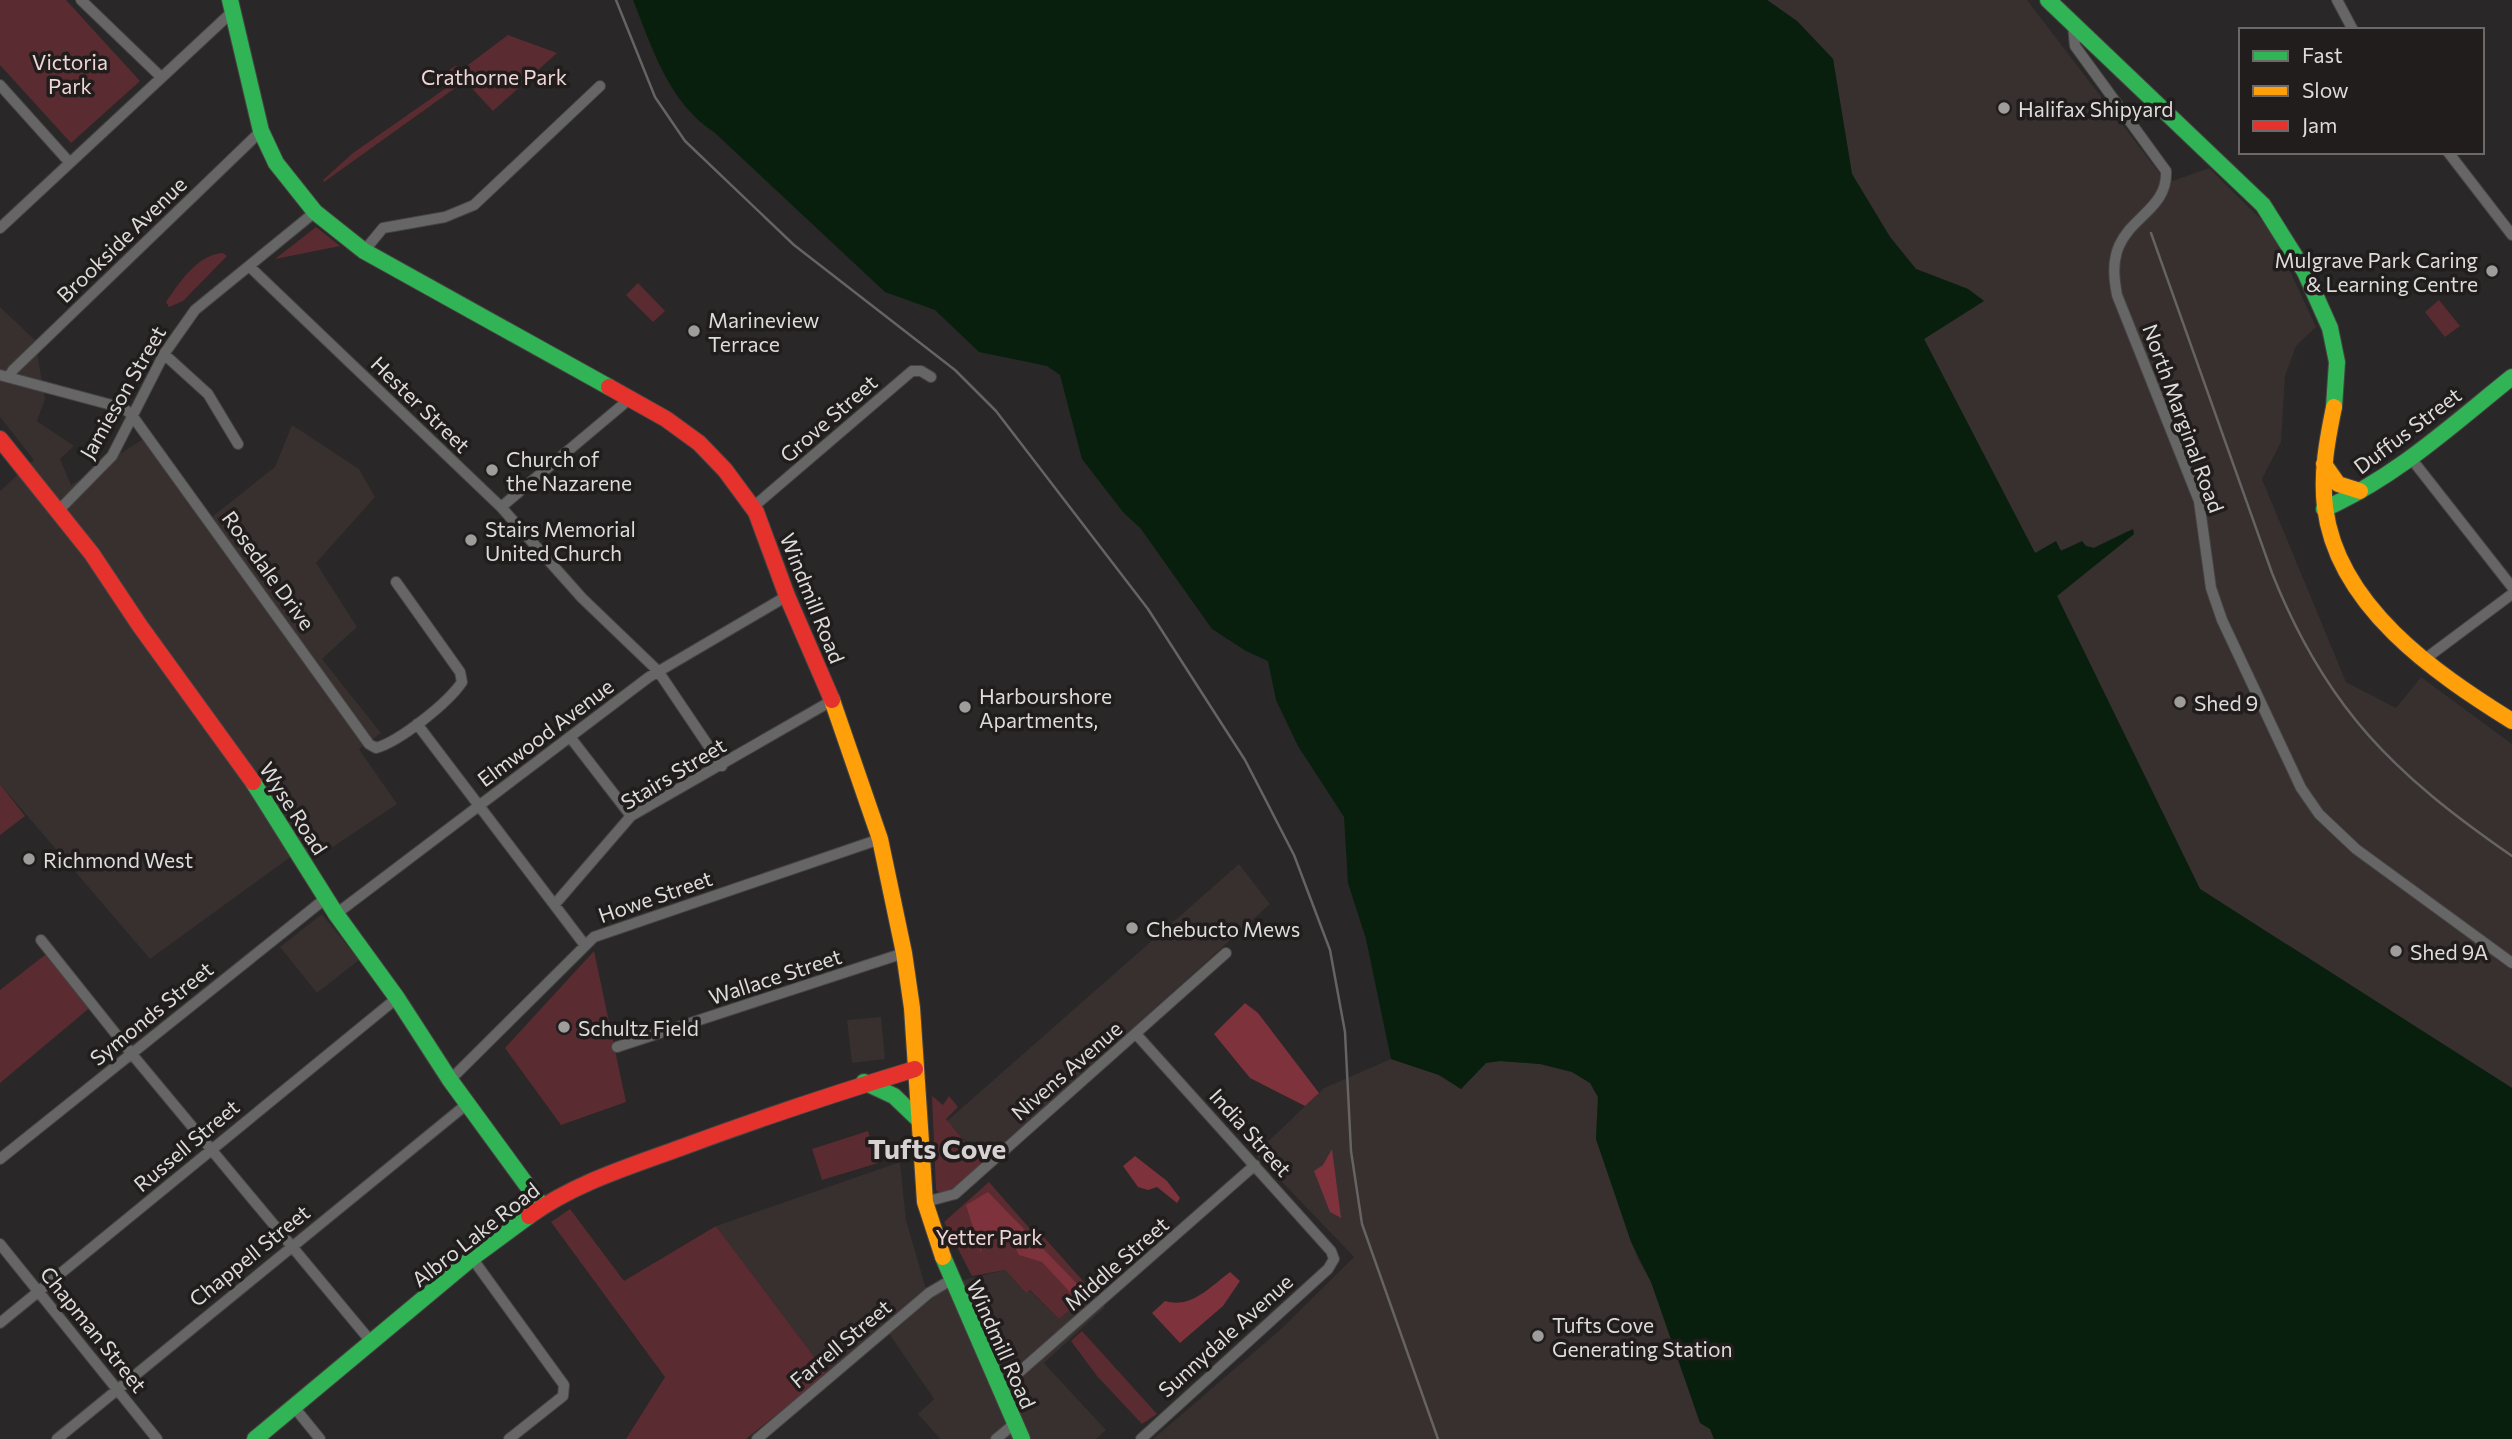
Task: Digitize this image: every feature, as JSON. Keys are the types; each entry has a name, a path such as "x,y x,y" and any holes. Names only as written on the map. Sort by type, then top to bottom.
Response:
{"main road":[{"path":"2048,0 2263,205 2279,228 2305,274 2335,345 2338,387 2323,463 2324,509 2338,555 2367,603 2391,632 2425,660 2512,721"},
{"name":"Windmill Road","path":"231,6 261,131 276,163 315,212 364,251 632,397 699,443 725,470 752,508 833,700 880,839 904,953 925,1202 951,1280 1018,1432"},
{"name":"Duffus Street","path":"2324,509 2360,491 2410,457 2512,377"},
{"name":"Wyse Road","path":"0,439 58,511 258,788 336,914 397,998 450,1080 542,1206"},
{"path":"2323,463 2329,476 2340,488 2360,491"},
{"name":"Albro Lake Road","path":"255,1439 373,1344 472,1258 542,1206 597,1178 864,1082 915,1069"},
{"path":"864,1082 883,1088 905,1102 918,1119"}],"street":[{"path":"81,0 161,77"},
{"path":"2337,0 2352,28"},
{"path":"0,228 161,77 231,6"},
{"name":"North Marginal Road","path":"2073,26 2075,46 2166,170 2167,186 2160,198 2130,228 2119,246 2115,260 2117,295 2199,501 2214,599 2257,697 2301,788 2319,814 2356,849 2512,963"},
{"path":"0,85 70,163"},
{"path":"364,251 383,228 445,217 474,205 600,86"},
{"name":"Brookside Avenue","path":"5,376 261,131"},
{"path":"2450,154 2512,235"},
{"name":"Jamieson Street","path":"58,511 112,456 131,414 164,354 194,310 315,212"},
{"name":"Hester Street","path":"250,267 501,507 582,598 658,671 722,766"},
{"path":"164,354 208,394 238,444"},
{"name":"Grove Street","path":"752,508 912,371 921,371 931,377"},
{"path":"5,376 123,408 131,414"},
{"path":"501,507 632,397"},
{"name":"Rosedale Drive","path":"131,414 369,744 376,748 417,724"},
{"path":"2410,457 2512,587"},
{"path":"396,582 460,672 462,682 456,691 417,724 584,944"},
{"path":"2425,660 2512,594"},
{"name":"Elmwood Avenue","path":"336,914 658,671 787,596"},
{"name":"Stairs Street","path":"555,904 632,816 833,700"},
{"path":"570,737 632,816"},
{"name":"Howe Street","path":"450,1080 593,937 880,839"},
{"name":"Symonds Street","path":"0,1159 326,898"},
{"path":"41,940 131,1054 373,1344"},
{"name":"Wallace Street","path":"617,1047 904,953"},
{"name":"Nivens Avenue","path":"925,1202 955,1194 1226,953"},
{"name":"Russell Street","path":"0,1324 397,998"},
{"name":"India Street","path":"1136,1034 1331,1251 1334,1259"},
{"name":"Chappell Street","path":"57,1439 467,1104"},
{"name":"Middle Street","path":"999,1386 1016,1375 1255,1165"},
{"name":"Chapman Street","path":"0,1244 157,1439"},
{"path":"472,1258 564,1385 564,1396 509,1439"},
{"name":"Sunnydale Avenue","path":"1141,1439 1328,1269 1334,1259"},
{"name":"Farrell Street","path":"757,1439 929,1293 951,1280"},
{"path":"294,1407 320,1439"},
{"path":"996,1439 1018,1432"}],"shaded area":[{"path":"633,0 1767,0 1797,21 1833,59 1852,174 1890,237 1916,269 1968,289 1984,301 1924,339 2035,553 2056,541 2061,551 2082,541 2086,546 2094,548 2133,529 2134,534 2057,596 2200,889 2512,1088 2512,1439 1714,1439 1710,1429 1700,1423 1651,1282 1631,1242 1596,1139 1598,1097 1590,1083 1572,1072 1540,1064 1500,1061 1486,1063 1461,1089 1439,1075 1391,1059 1366,939 1348,883 1344,817 1298,746 1276,700 1268,661 1246,651 1212,629 1141,529 1123,512 1082,459 1060,375 1047,366 979,352 935,310 885,292 686,107 664,74"},
{"path":"1767,0 2027,0 2161,175 2161,185 2209,168 2270,228 2316,327 2296,346 2285,376 2281,442 2262,479 2346,682 2396,708 2421,677 2512,744 2512,1088 2200,889 2057,596 2134,534 2128,531 2093,548 2086,546 2035,553 1924,339 1983,300 1968,289 1916,269 1890,237 1852,174 1833,59 1797,21"},
{"path":"0,307 35,340 45,399 37,421 74,446 60,459 71,485 151,434 208,520 275,467 292,425 359,469 375,497 316,563 357,627 322,659 381,733 359,749 397,804 321,855 296,853 150,959 0,784 0,491 34,460 0,417"},
{"path":"1239,864 1270,904 985,1162 947,1121"},
{"path":"322,914 359,960 317,993 280,947"},
{"path":"1245,1003 1258,1013 1319,1093 1305,1106 1250,1078 1214,1034"},
{"path":"881,1017 885,1059 852,1063 847,1020"},
{"name":"Tufts Cove Generating Station","path":"1391,1059 1439,1075 1461,1089 1486,1063 1500,1061 1540,1064 1572,1072 1590,1083 1598,1097 1596,1139 1638,1259 1651,1282 1714,1439 1153,1439 1280,1330 1354,1257 1255,1154 1324,1088"},
{"path":"1332,1149 1341,1218 1330,1212 1314,1171 1323,1165"},
{"path":"1135,1156 1167,1181 1180,1198 1177,1203 1157,1187 1148,1190 1138,1187 1123,1166"},
{"path":"900,1162 906,1220 926,1289 1005,1270 1025,1292 1029,1290 1059,1319 1091,1291 1105,1307 1044,1363 1106,1430 1096,1439 940,1439 918,1414 934,1399 883,1325 827,1374 716,1226"},
{"path":"988,1192 1089,1296 1081,1304 1042,1262 1019,1255 1010,1238 984,1234 981,1253 966,1205"},
{"path":"1230,1272 1240,1281 1223,1306 1180,1343 1152,1313 1165,1301 1183,1302 1200,1295"}],"green space":[{"name":"Victoria Park","path":"0,0 66,0 140,81 71,143 0,65"},
{"name":"Crathorne Park","path":"508,35 557,53 493,111 465,81 324,182 323,180 353,153 449,86 445,73 455,66 464,68"},
{"path":"316,227 340,246 275,259"},
{"path":"223,253 227,256 183,301 169,307 166,302 197,264 205,258"},
{"path":"638,283 665,311 653,322 626,295"},
{"path":"2439,300 2460,326 2445,337 2425,312"},
{"path":"0,784 25,816 0,835"},
{"path":"50,951 93,1005 0,1083 0,990"},
{"path":"594,951 626,1102 561,1125 505,1048"},
{"path":"932,1096 943,1105 949,1096 958,1107 946,1119 984,1164 955,1190 941,1194 936,1190"},
{"path":"868,1131 878,1163 822,1180 812,1149"},
{"name":"Yetter Park","path":"989,1182 1038,1238 1042,1235 1092,1291 1059,1319 1030,1290 1026,1293 1005,1270 972,1276 944,1222"},
{"path":"570,1209 624,1281 716,1226 827,1374 746,1439 626,1439 665,1377 551,1222"},
{"path":"1082,1331 1157,1414 1142,1424 1097,1376 1071,1341"}],"railway":[{"path":"616,0 655,97 685,141 794,245 955,370 996,411 1148,609 1245,760 1294,855 1330,950 1345,1032 1351,1151 1362,1224 1438,1439"},
{"path":"2151,233 2272,573 2293,621 2316,663 2368,735 2399,767 2433,797 2512,856"}],"traffic: fast":[{"path":"230,0 261,131 276,163 315,212 364,251 609,387"},
{"path":"2048,0 2263,205 2305,272 2330,328 2337,362 2334,407"},
{"path":"2324,509 2399,466 2512,377"},
{"path":"253,782 336,914 397,998 450,1080 542,1206"},
{"path":"864,1082 894,1096 918,1119"},
{"path":"255,1439 472,1258 529,1216"},
{"path":"943,1257 1022,1439"}],"traffic: slow":[{"path":"2334,407 2324,469 2325,507 2333,543 2348,575 2369,606 2422,658 2512,721"},
{"path":"2324,464 2338,484 2360,491"},
{"path":"832,700 880,839 904,953 912,1008 925,1202 943,1257"}],"traffic: jam":[{"path":"609,387 666,419 699,443 725,470 756,512 787,596 832,700"},
{"path":"0,439 92,554 140,626 253,782"},
{"path":"529,1216 565,1194 622,1169 826,1097 915,1069"}],"place":[{"name":"Halifax Shipyard","path":"2004,108"},
{"name":"Mulgrave Park Caring & Learning Centre","path":"2492,271"},
{"name":"Marineview Terrace","path":"694,331"},
{"name":"Church of the Nazarene","path":"492,470"},
{"name":"Stairs Memorial United Church","path":"471,540"},
{"name":"Shed 9","path":"2180,702"},
{"name":"Harbourshore Apartments,","path":"965,707"},
{"name":"Richmond West","path":"29,859"},
{"name":"Chebucto Mews","path":"1132,928"},
{"name":"Shed 9A","path":"2396,951"},
{"name":"Schultz Field","path":"564,1027"},
{"name":"Tufts Cove Generating Station","path":"1538,1336"}],"district":[{"name":"Tufts Cove","path":"937,1148"}]}
